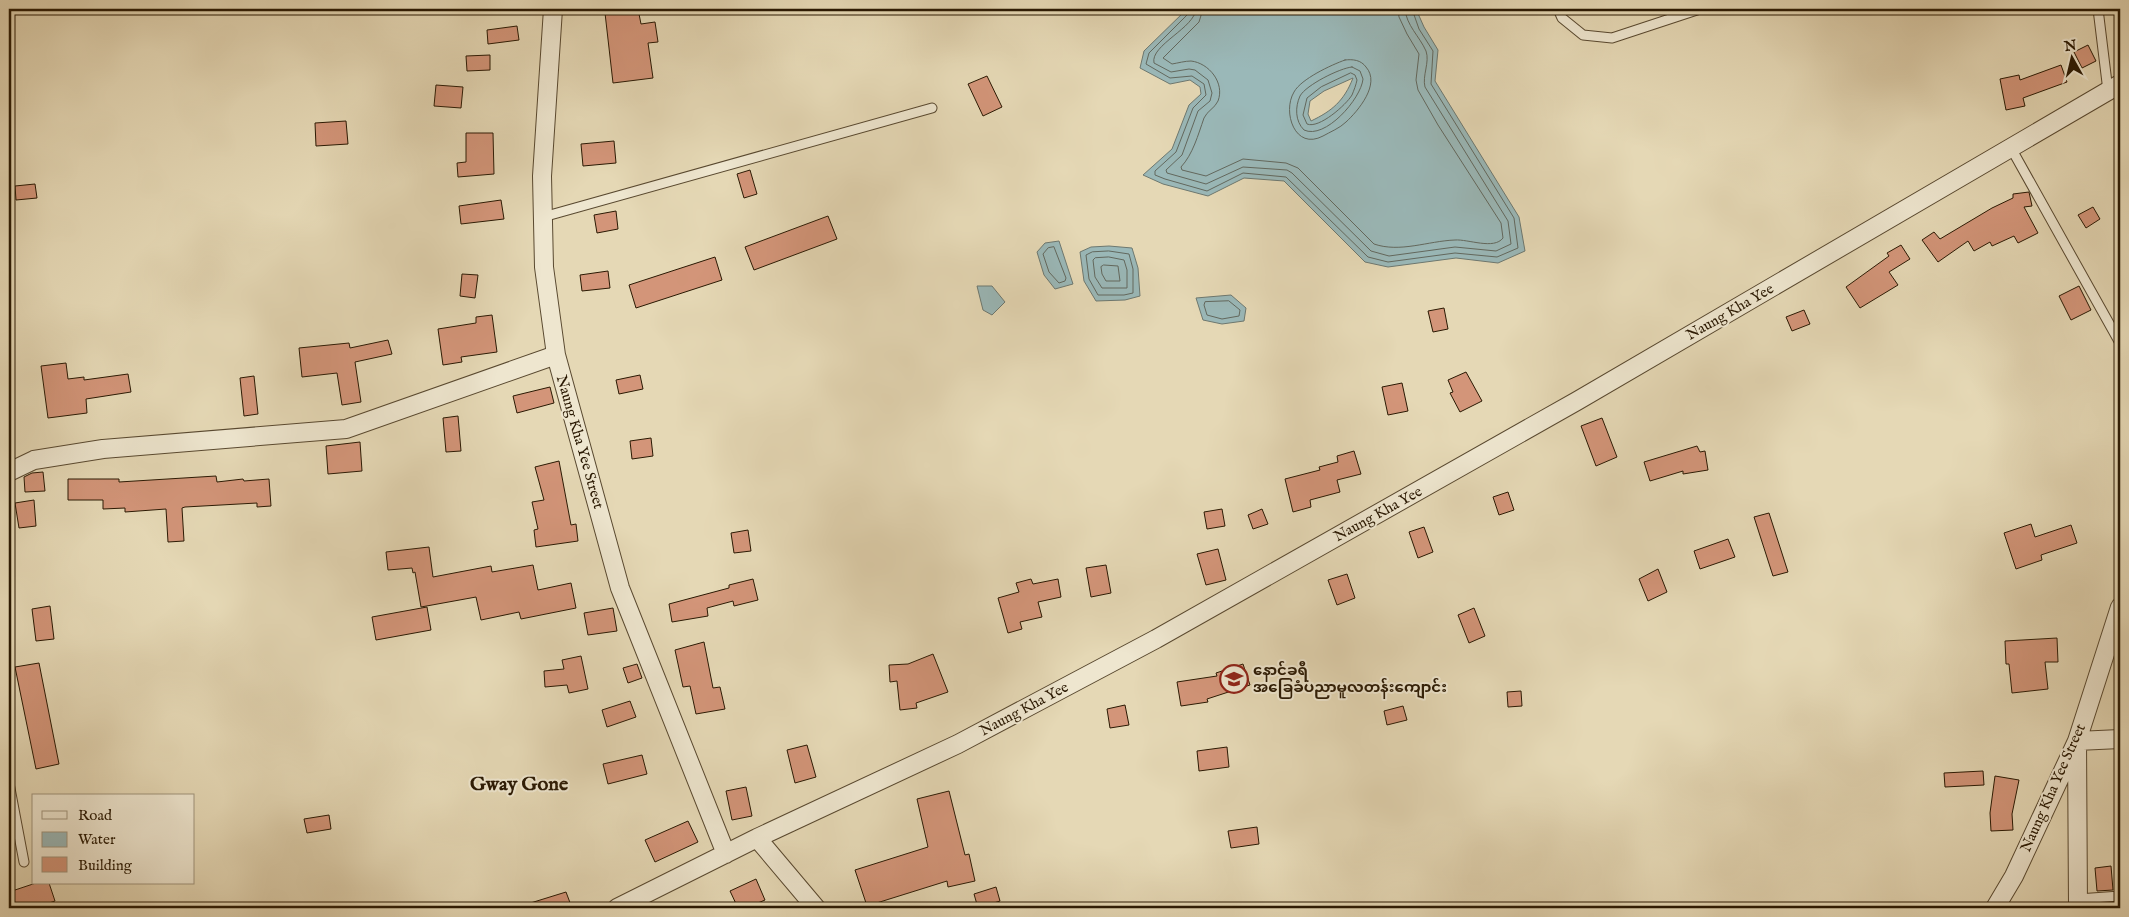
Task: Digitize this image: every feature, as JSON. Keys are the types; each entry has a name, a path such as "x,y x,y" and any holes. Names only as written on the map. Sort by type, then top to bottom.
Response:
{"street":[{"name":"Naung Kha Yee Street","path":"552,9 542,176 542,217 544,267 556,355 620,588 726,854"},
{"name":"Naung Kha Yee","path":"618,908 757,838 958,744 1156,639 1577,402 2114,87"},
{"path":"9,472 34,460 102,449 346,429 556,355"},
{"name":"Naung Kha Yee Street","path":"1995,908 2014,876 2077,741 2120,607"},
{"path":"2078,904 2077,741 2120,740"},
{"path":"757,838 816,908"}],"lane":[{"path":"1558,9 1562,18 1583,35 1612,38 1700,9"},
{"path":"2098,9 2114,87"},
{"path":"542,217 932,108"},
{"path":"2011,148 2120,343"},
{"path":"9,783 24,862"},
{"path":"2078,904 2120,896"}],"water":[{"path":"1187,9 1416,9 1438,50 1435,81 1519,217 1525,251 1498,263 1456,258 1388,267 1365,262 1284,181 1244,178 1208,196 1163,184 1143,175 1172,149 1189,105 1201,94 1200,87 1190,80 1170,84 1140,68 1144,51","holes":["1353,78 1346,93 1331,109 1311,121 1308,114 1310,101 1324,91"]},
{"path":"1059,241 1073,284 1055,289 1044,275 1037,252 1045,243"},
{"path":"1091,247 1132,248 1138,268 1140,296 1125,300 1096,301 1084,281 1080,252"},
{"path":"977,286 992,286 1005,302 992,315 983,310"},
{"path":"1231,295 1246,308 1244,321 1222,324 1203,320 1196,298"}],"building":[{"path":"638,9 641,24 655,22 658,42 648,43 653,78 613,83 605,13"},
{"path":"517,26 519,40 488,44 487,30"},
{"path":"2088,45 2096,61 2082,68 2074,52"},
{"path":"490,55 490,70 467,71 466,56"},
{"path":"2061,65 2067,82 2023,98 2025,106 2006,110 2000,79 2019,75 2020,80"},
{"path":"987,76 1002,107 983,116 968,84"},
{"path":"436,85 463,87 461,108 434,106"},
{"path":"346,121 348,144 316,146 315,123"},
{"path":"466,133 493,133 494,174 458,177 457,163 466,162"},
{"path":"614,141 616,163 583,166 581,144"},
{"path":"750,170 757,194 744,198 737,174"},
{"path":"35,184 37,198 16,200 15,186"},
{"path":"2029,192 2032,206 2024,207 2038,233 2018,243 2014,236 1992,246 1990,242 1974,251 1968,241 1938,262 1922,240 1934,232 1940,239 1992,208 2013,198 2013,194"},
{"path":"501,200 504,219 461,224 459,206"},
{"path":"2093,207 2100,219 2086,228 2078,215"},
{"path":"616,211 618,229 597,233 594,215"},
{"path":"828,216 837,239 754,270 745,247"},
{"path":"1901,245 1910,259 1889,272 1898,285 1860,308 1846,287 1889,256 1887,253"},
{"path":"715,257 722,280 636,308 629,285"},
{"path":"608,271 610,288 582,291 580,275"},
{"path":"462,274 478,275 475,298 460,296"},
{"path":"2079,286 2091,310 2071,320 2059,296"},
{"path":"1444,308 1448,329 1433,332 1428,311"},
{"path":"1804,310 1810,324 1792,331 1786,317"},
{"path":"492,315 497,352 461,357 462,362 443,365 438,329 476,323 476,317"},
{"path":"388,340 392,354 355,362 361,402 342,405 337,373 302,377 299,348 349,343 350,348"},
{"path":"66,363 68,379 84,377 84,380 128,374 131,392 86,399 87,413 48,418 41,366"},
{"path":"1466,372 1482,401 1460,412 1450,393 1453,392 1448,380"},
{"path":"640,375 643,389 619,394 616,380"},
{"path":"254,376 258,414 244,416 240,378"},
{"path":"1402,383 1408,411 1388,415 1382,387"},
{"path":"550,387 554,403 517,413 513,396"},
{"path":"458,416 461,451 446,452 443,418"},
{"path":"1602,418 1617,457 1596,466 1581,426"},
{"path":"651,438 653,456 632,459 630,441"},
{"path":"360,442 362,471 328,474 326,446"},
{"path":"1697,446 1700,452 1705,451 1708,470 1683,474 1683,471 1650,481 1644,462"},
{"path":"1354,451 1361,474 1337,480 1340,492 1310,500 1311,507 1293,512 1285,479 1320,470 1319,467 1338,462 1337,456"},
{"path":"559,461 571,525 576,524 578,541 536,547 534,530 538,529 532,502 544,500 535,467"},
{"path":"43,472 45,491 25,492 24,477 32,473"},
{"path":"216,476 217,482 269,479 271,506 257,507 257,503 182,508 184,541 168,542 166,509 125,512 125,508 103,509 103,500 68,500 68,479 119,479 119,482"},
{"path":"1508,492 1514,510 1499,515 1493,497"},
{"path":"34,500 36,526 19,528 15,503"},
{"path":"1222,509 1225,526 1207,529 1204,512"},
{"path":"1262,509 1268,524 1253,529 1248,515"},
{"path":"1769,513 1788,572 1773,576 1754,517"},
{"path":"2031,524 2035,537 2071,525 2077,543 2041,555 2042,560 2016,569 2004,533"},
{"path":"1424,527 1433,552 1418,558 1409,532"},
{"path":"748,530 751,551 734,553 731,533"},
{"path":"1728,539 1735,557 1700,569 1694,551"},
{"path":"429,547 433,577 491,566 492,572 533,565 538,590 571,583 576,608 521,619 519,612 481,620 476,597 421,607 415,572 413,573 412,568 388,570 386,552"},
{"path":"1218,549 1226,580 1206,585 1197,554"},
{"path":"1106,565 1111,593 1091,597 1086,568"},
{"path":"1658,569 1667,592 1648,601 1639,579"},
{"path":"1347,574 1355,598 1337,605 1328,580"},
{"path":"753,579 758,600 734,606 733,601 707,608 708,616 672,622 669,604 729,588 729,585"},
{"path":"1031,579 1033,584 1058,579 1061,597 1038,602 1042,617 1020,622 1022,629 1008,633 998,598 1019,592 1016,583"},
{"path":"50,606 54,639 36,641 32,609"},
{"path":"427,607 431,630 376,640 372,617"},
{"path":"613,608 617,631 588,635 584,613"},
{"path":"1474,608 1485,636 1469,643 1458,615"},
{"path":"2057,638 2058,662 2045,662 2048,689 2012,693 2009,664 2006,664 2005,641"},
{"path":"704,642 713,688 720,687 725,709 696,714 690,686 683,687 675,650"},
{"path":"933,654 948,692 916,703 917,708 900,710 897,681 890,682 889,665 908,664"},
{"path":"581,656 588,689 569,693 567,685 545,687 544,671 564,669 562,660"},
{"path":"39,663 59,764 36,769 15,667"},
{"path":"637,664 642,678 628,683 623,668"},
{"path":"1243,664 1250,685 1207,699 1208,702 1181,706 1177,682 1217,676 1216,673"},
{"path":"1521,691 1522,706 1508,707 1507,692"},
{"path":"630,701 636,717 607,727 602,710"},
{"path":"1125,705 1129,725 1110,728 1107,709"},
{"path":"1403,706 1407,720 1387,725 1384,711"},
{"path":"807,745 816,777 795,783 787,750"},
{"path":"1227,747 1229,767 1199,771 1197,751"},
{"path":"642,755 647,774 608,784 603,764"},
{"path":"1983,771 1984,785 1945,787 1944,773"},
{"path":"1995,776 2019,780 2012,814 2013,830 1991,831 1990,813"},
{"path":"746,787 752,816 732,820 726,791"},
{"path":"949,791 965,855 969,854 975,881 948,887 947,881 867,906 855,870 928,847 917,799"},
{"path":"329,815 331,829 307,833 304,819"},
{"path":"688,821 698,842 655,862 645,840"},
{"path":"1257,827 1259,844 1231,848 1228,831"},
{"path":"2111,866 2113,890 2097,891 2095,868"},
{"path":"756,879 765,900 746,908 738,908 730,891"},
{"path":"33,884 49,884 55,901 33,908 14,908 9,892"},
{"path":"996,887 1000,901 978,908 974,894"},
{"path":"566,892 572,908 525,908 524,905"},
{"path":"2114,903 2115,908 2098,908 2098,904"}],"place":[{"name":"နောင်ခရီ အခြေခံပညာမူလတန်းကျောင်း","path":"1234,679"}],"district":[{"name":"Gway Gone","path":"519,784"}]}
